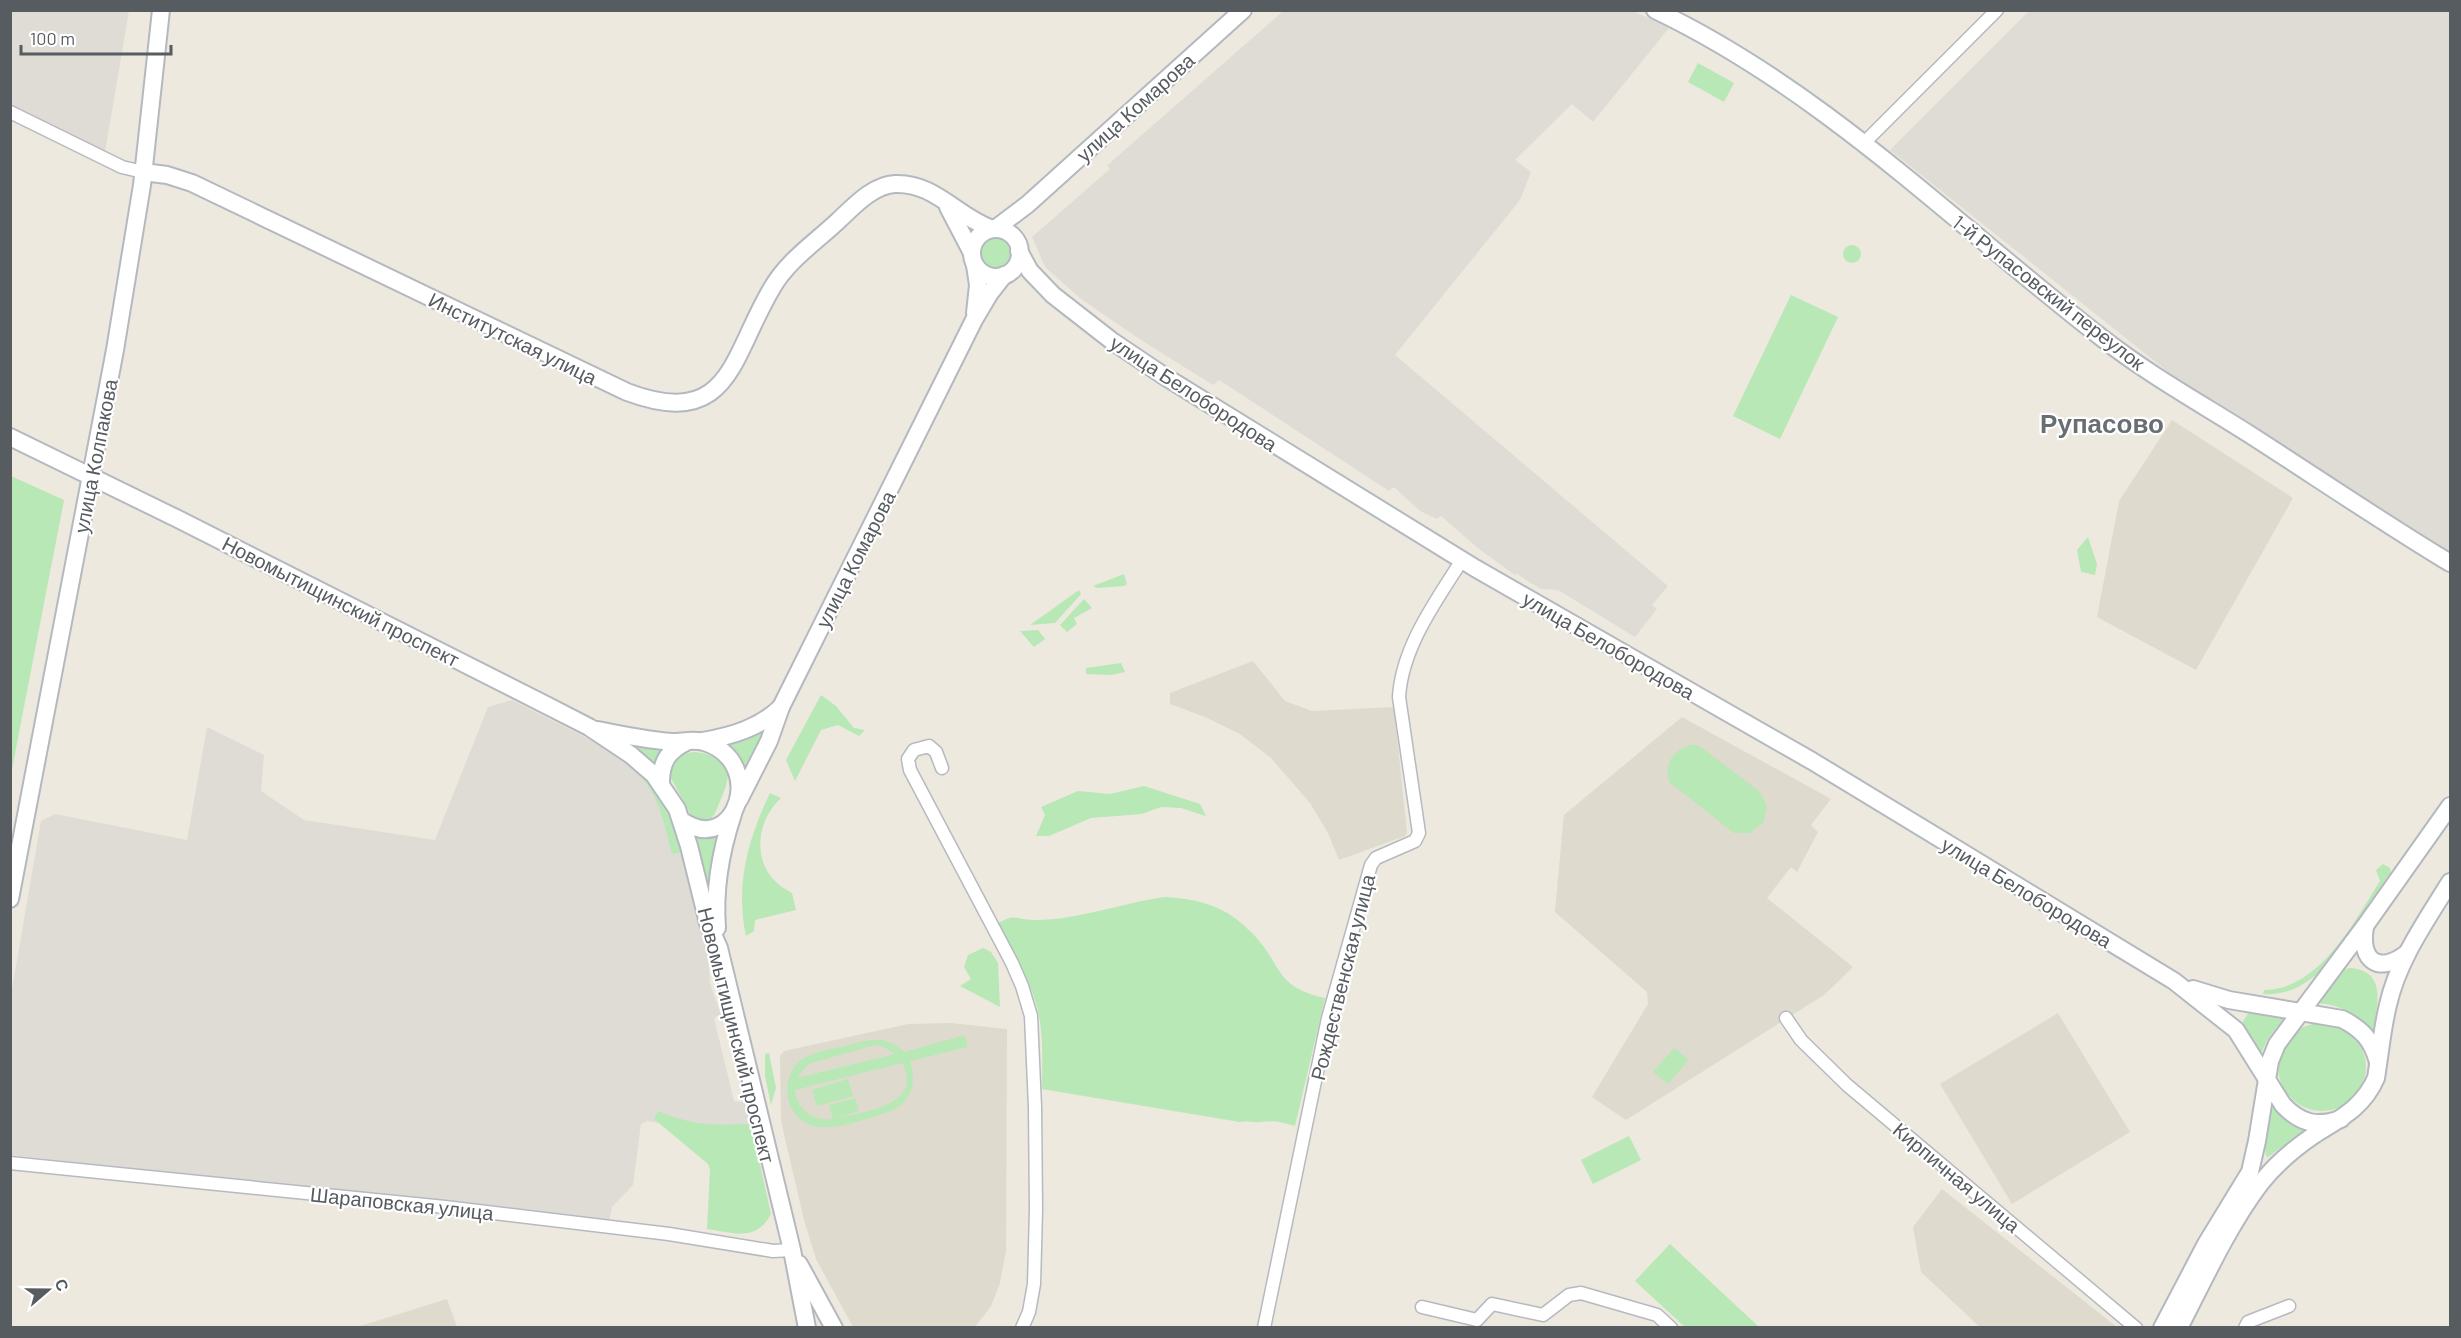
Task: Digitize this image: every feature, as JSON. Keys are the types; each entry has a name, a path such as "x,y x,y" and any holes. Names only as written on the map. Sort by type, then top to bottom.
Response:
{"street":[{"name":"улица Колпакова","path":"10,899 115,350 143,172 161,10"},
{"name":"улица Комарова","path":"994,229 1028,204 1243,10"},
{"name":"1-й Рупасовский переулок","path":"1655,10 1740,57 1864,143 2104,340 2451,563"},
{"path":"1864,143 1997,10"},
{"name":"Институтская улица","path":"10,112 122,167 167,175 192,183 627,392 667,403 687,403 702,399 720,386 732,367 771,288 785,269 866,196 886,185 904,184 926,190 968,217 994,229"},
{"path":"943,199 962,230 974,259 989,276 1004,275 1014,268 1018,246 1009,233 994,229 978,237 974,259"},
{"name":"улица Комарова","path":"1018,246 1016,226 1028,204"},
{"name":"улица Белобородова","path":"1018,246 1030,271 1053,295"},
{"name":"улица Комарова","path":"974,259 978,294 974,320"},
{"name":"улица Комарова","path":"736,807 770,741 781,707 974,320 1004,275"},
{"name":"улица Белобородова","path":"1004,275 1031,282 1053,295 1112,341 1164,376 1462,560 1812,761 2174,981"},
{"name":"Новомытищинский проспект","path":"10,437 589,727 641,762 661,782 681,820 708,923 719,948 792,1250 807,1328"},
{"name":"Рождественская улица","path":"1264,1328 1326,1028 1371,865 1376,858 1415,841 1419,832 1399,698 1401,680 1413,645 1462,560"},
{"path":"661,782 663,762 671,751 750,727 771,716 781,707"},
{"path":"589,727 644,739 695,742 722,752 732,762 739,777 736,807 725,841 717,892 716,917 719,948"},
{"path":"942,768 936,752 929,746 914,750 908,759 910,770 1012,963 1031,1016 1036,1170 1035,1253 1032,1300 1022,1328"},
{"path":"2162,1328 2206,1244 2250,1172 2270,1061 2277,1044 2451,806"},
{"path":"681,820 700,830 718,826 736,807"},
{"path":"2179,1328 2224,1243 2260,1184 2282,1161 2312,1136 2356,1108 2372,1087 2379,1063 2387,1005 2407,953 2451,882"},
{"path":"2365,926 2364,949 2368,957 2375,962 2391,963 2407,953"},
{"path":"2174,981 2211,996 2342,1019 2356,1026 2366,1035 2374,1047 2379,1063"},
{"path":"2174,981 2236,1030 2283,1105 2293,1116 2318,1125 2341,1119"},
{"name":"Кирпичная улица","path":"1786,1018 1801,1040 1847,1085 2136,1328"},
{"name":"Шараповская улица","path":"10,1162 445,1207 669,1233 773,1251 792,1250"},
{"name":"Новомытищинский проспект","path":"792,1250 834,1328"},
{"path":"1422,1307 1477,1320 1492,1304 1543,1315 1569,1296 1581,1293 1657,1315 1671,1328"},
{"path":"2245,1328 2248,1322 2289,1306"}],"shaded area":[{"path":"1631,10 1669,28 1593,122 1572,104 1515,160 1531,172 1520,200 1395,355 1668,586 1652,605 1657,609 1635,637 1558,590 1541,589 1517,574 1515,575 1479,549 1441,516 1437,519 1420,511 1394,487 1389,491 1219,380 1213,385 1141,340 1081,299 1045,267 1032,237 1110,169 1107,165 1283,11"},
{"path":"10,11 129,11 105,152 11,107"},
{"path":"2029,11 2450,11 2450,552 2187,387 1890,150"},
{"path":"2172,420 2293,498 2196,670 2097,617 2119,501"},
{"path":"1253,661 1285,701 1312,711 1394,707 1407,833 1405,836 1339,860 1328,833 1310,803 1271,758 1240,734 1205,717 1170,704 1170,693"},
{"path":"512,700 614,752 643,774 668,812 685,859 708,953 710,983 721,1015 714,1018 734,1101 745,1102 751,1127 706,1131 647,1121 641,1124 633,1185 612,1207 609,1221 11,1155 11,995 41,821 55,814 187,840 207,727 264,755 261,791 304,820 435,840 488,707"},
{"path":"1682,717 1831,799 1811,825 1818,832 1797,872 1791,867 1767,898 1853,967 1824,995 1626,1120 1592,1097 1648,1004 1647,992 1555,912 1564,815"},
{"path":"2058,1013 2130,1132 2012,1204 1940,1084"},
{"path":"951,1023 1007,1029 1006,1251 1000,1283 991,1306 975,1327 853,1327 816,1259 804,1220 781,1121 780,1056 784,1051 908,1024"},
{"path":"1942,1189 2117,1327 1980,1327 1921,1272 1913,1227"},
{"path":"447,1299 457,1327 357,1327"}],"green space":[{"path":"1698,63 1734,83 1724,102 1688,82"},
{"path":"996,235 1009,240 1014,253 1009,266 996,271 983,266 978,253 983,240"},
{"path":"1852,245 1858,248 1861,254 1858,260 1852,263 1846,260 1843,254 1846,248"},
{"path":"1791,295 1838,317 1780,439 1733,416"},
{"path":"11,476 64,500 11,774"},
{"path":"2088,537 2097,564 2095,575 2081,572 2077,550"},
{"path":"1124,574 1127,584 1124,586 1097,588 1093,586"},
{"path":"1079,590 1081,594 1055,623 1030,625"},
{"path":"1084,599 1092,608 1074,618 1077,624 1067,632 1060,625"},
{"path":"1038,630 1045,639 1034,647 1020,631"},
{"path":"1121,663 1125,672 1111,675 1086,674 1086,668"},
{"path":"821,695 836,706 854,728 865,730 859,736 838,725 821,730 795,781 786,760"},
{"path":"767,727 745,776 724,746 745,739"},
{"path":"620,739 663,748 657,758 656,768"},
{"path":"1690,745 1698,745 1760,792 1767,807 1763,823 1750,833 1734,833 1669,782 1668,769 1671,759 1678,751"},
{"path":"695,752 716,757 726,767 728,774 715,813 708,822 693,819 667,771 677,754"},
{"path":"643,774 662,799 683,852 672,854 661,813 648,785 641,777"},
{"path":"1144,786 1200,804 1206,816 1181,808 1161,807 1142,814 1091,818 1049,836 1036,836 1045,815 1041,807 1078,791 1110,794"},
{"path":"770,793 781,798 767,817 763,828 760,840 763,862 768,873 778,884 792,893 796,910 755,920 754,931 746,936 742,899 743,880 755,828"},
{"path":"720,830 711,905 690,832"},
{"path":"2383,864 2390,868 2391,873 2352,934 2328,964 2298,987 2281,993 2263,994 2264,990 2284,987 2302,979 2333,951 2380,881 2376,870"},
{"path":"1165,897 1201,902 1232,916 1262,944 1287,981 1296,988 1325,998 1295,1126 1274,1121 1240,1122 1042,1089 1042,1037 1034,996 996,924 1012,917 1035,920 1068,917"},
{"path":"983,948 991,952 998,963 1000,1007 960,986 971,979 964,967 968,955"},
{"path":"2349,968 2361,970 2370,975 2375,982 2377,1000 2373,1031 2361,1019 2348,1011 2317,1003 2344,970"},
{"path":"2249,1012 2285,1017 2269,1037 2259,1057 2239,1028"},
{"path":"2313,1023 2331,1023 2347,1030 2359,1042 2366,1058 2366,1076 2359,1092 2347,1104 2331,1111 2313,1111 2297,1104 2285,1092 2278,1076 2278,1058 2285,1042 2297,1030"},
{"path":"965,1035 968,1047 910,1061 913,1075 912,1088 906,1100 895,1109 847,1124 827,1127 808,1124 793,1110 787,1089 789,1078 793,1068 811,1054 871,1040 891,1043 904,1052","holes":["875,1045 882,1046 895,1054 797,1078 808,1064","902,1063 907,1077 905,1088 899,1097 875,1109 836,1118 859,1111 855,1098 829,1105 833,1119 819,1118 807,1113 796,1097 795,1090"]},
{"path":"1674,1048 1689,1060 1668,1084 1653,1072"},
{"path":"769,1053 776,1088 771,1105 765,1076 765,1054"},
{"path":"848,1079 853,1096 817,1106 812,1090"},
{"path":"2270,1100 2276,1109 2307,1128 2268,1157 2265,1149"},
{"path":"658,1111 682,1120 751,1124 771,1214 759,1229 744,1234 707,1229 710,1170 708,1164 654,1119"},
{"path":"1629,1136 1641,1160 1593,1184 1581,1160"},
{"path":"1670,1244 1759,1327 1685,1327 1635,1281"}],"district":[{"name":"Рупасово","path":"2102,422"}]}
